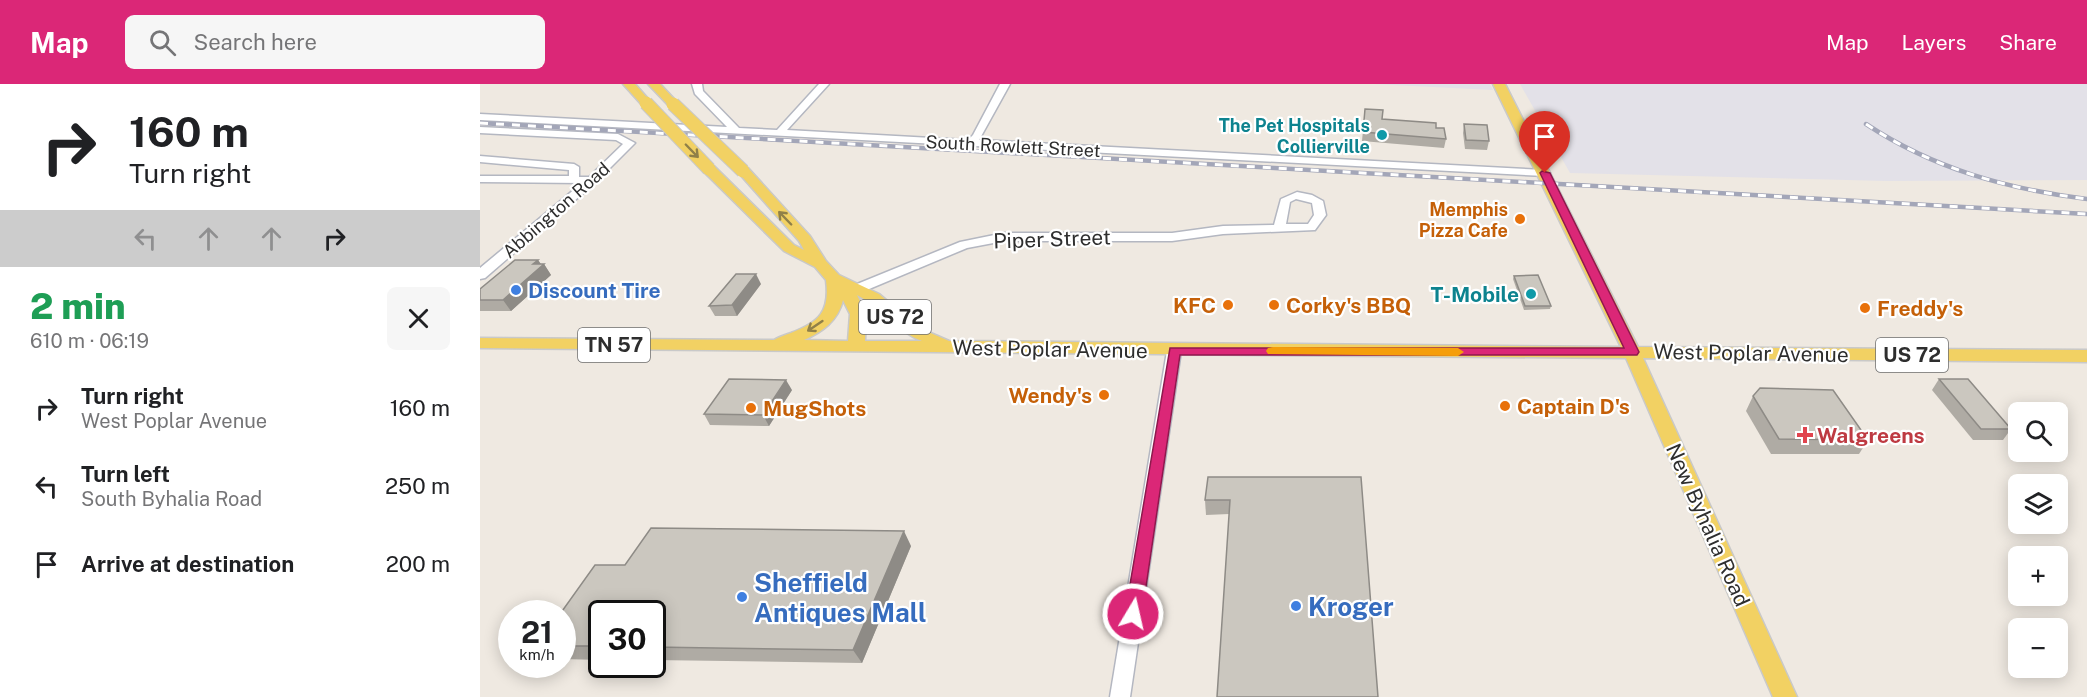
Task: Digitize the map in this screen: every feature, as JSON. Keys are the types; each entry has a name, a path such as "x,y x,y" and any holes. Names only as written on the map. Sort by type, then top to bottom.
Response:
{"main road":[{"path":"629,84 789,248 820,264"},
{"path":"654,84 743,171 805,239 820,264 847,293 816,327 784,342 764,346"},
{"name":"New Byhalia Road","path":"1499,84 1632,352 1785,697"},
{"name":"US 72","path":"847,293 858,314 856,347"},
{"name":"US 72","path":"847,293 873,297 913,332 960,348"},
{"name":"West Poplar Avenue","path":"480,344 1174,351 2087,356"}],"street":[{"path":"697,84 698,92 737,131"},
{"path":"779,133 824,84"},
{"path":"970,143 977,137 1005,84"},
{"name":"South Rowlett Street","path":"480,117 1545,173"},
{"name":"Abbington Road","path":"480,129 618,137 630,143 592,180 480,275"},
{"path":"480,159 574,167 574,180"},
{"path":"480,180 592,180"},
{"name":"Piper Street","path":"847,293 964,245 1004,237 1172,237 1223,230 1279,229"},
{"path":"1120,697 1174,351"}],"shaded area":[{"path":"1373,84 1490,84 1493,90"},
{"path":"1520,84 2087,84 2087,180 1886,181 1570,173"}],"building":[{"path":"1365,109 1383,110 1382,119 1436,123 1436,128 1444,128 1446,139 1363,132"},
{"path":"1464,124 1487,125 1489,141 1466,140"},
{"path":"515,260 538,260 533,264 544,264 503,300 480,300 480,289"},
{"path":"736,274 756,274 732,305 709,306"},
{"name":"T-Mobile","path":"1538,275 1551,306 1525,306 1514,276"},
{"path":"729,379 786,380 763,415 704,414"},
{"path":"1939,379 1968,379 2008,426 2008,429 1981,429"},
{"path":"1760,388 1833,390 1868,440 1779,439 1753,396"},
{"name":"Kroger","path":"1208,477 1361,477 1378,697 1217,697 1230,500 1205,500"},
{"name":"Sheffield Antiques Mall","path":"651,528 904,531 853,650 666,647 666,600 588,600 588,646 576,646 576,600 570,600 595,565 625,565"}],"railway":[{"path":"480,123 2087,214"},
{"path":"1866,124 1918,153 1972,175 2028,189 2087,199"}],"slow traffic":[{"path":"1273,351 1458,352"}],"place":[{"name":"The Pet Hospitals Collierville","path":"1382,135"},
{"name":"Memphis Pizza Cafe","path":"1520,219"},
{"name":"Discount Tire","path":"516,290"},
{"name":"T-Mobile","path":"1531,294"},
{"name":"KFC","path":"1228,305"},
{"name":"Corky's BBQ","path":"1274,305"},
{"name":"Freddy's","path":"1865,308"},
{"name":"Wendy's","path":"1104,395"},
{"name":"Captain D's","path":"1505,406"},
{"name":"MugShots","path":"751,408"},
{"name":"Walgreens","path":"1805,435"},
{"name":"Sheffield Antiques Mall","path":"742,597"},
{"name":"Kroger","path":"1296,606"}],"route":[{"path":"1133,614 1174,351 1632,352 1545,173"}]}
